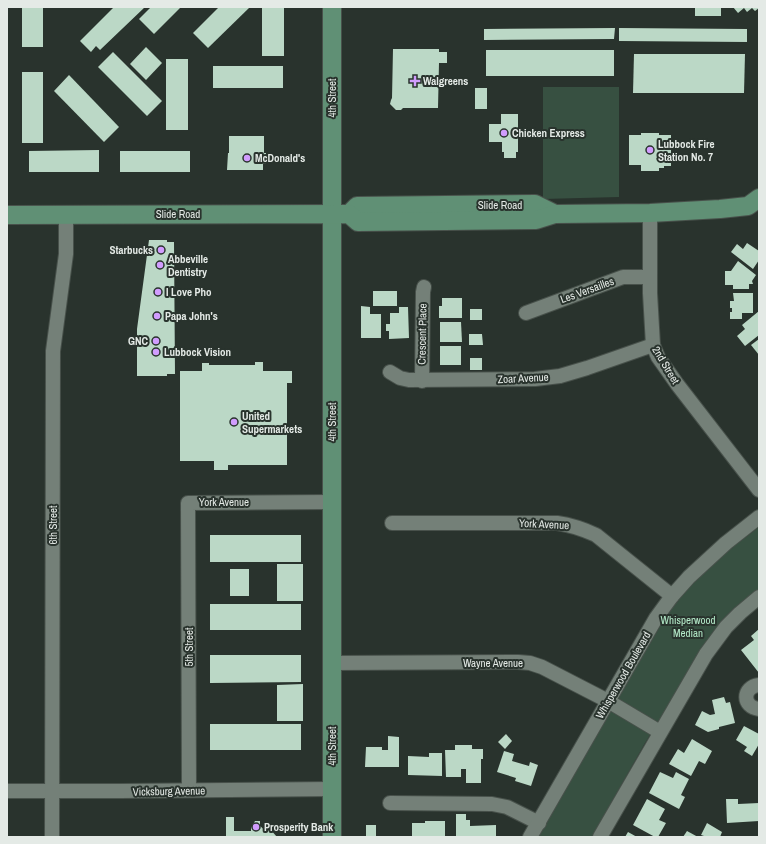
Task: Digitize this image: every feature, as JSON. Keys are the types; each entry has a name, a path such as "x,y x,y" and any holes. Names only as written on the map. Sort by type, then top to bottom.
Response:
{"main road":[{"name":"4th Street","path":"332,7 340,214 332,502 332,837"},
{"name":"Slide Road","path":"7,214 340,214 358,222 393,222 536,220 555,214 650,213 720,210 755,204"}],"street":[{"name":"2nd Street","path":"650,213 650,293 653,345 658,357 677,384 759,490"},
{"name":"6th Street","path":"52,837 53,351 66,254 66,214"},
{"name":"Les Versailles","path":"526,313 623,277 650,277"},
{"name":"Crescent Place","path":"422,380 424,287"},
{"name":"Zoar Avenue","path":"390,372 400,378 409,380 535,379 560,376 653,345"},
{"name":"York Avenue","path":"188,503 332,502"},
{"name":"5th Street","path":"188,503 189,790"},
{"name":"Whisperwood Boulevard","path":"530,837 656,618 672,596 689,577 726,543 759,517"},
{"name":"York Avenue","path":"392,523 557,523 569,525 584,529 596,535 672,596"},
{"path":"600,837 706,654 726,627 740,612 759,598"},
{"name":"Wayne Avenue","path":"332,663 530,663 542,666 608,701 660,732"},
{"path":"759,685 750,688 746,696 748,704 754,709 759,709"},
{"name":"Vicksburg Avenue","path":"7,791 332,789"},
{"path":"390,803 492,804 507,807 539,823"}],"green space":[{"path":"543,87 619,87 619,197 543,199"},
{"name":"Whisperwood Median","path":"759,527 759,589 735,609 714,632 645,743 592,837 535,837 668,613 685,591 705,570"}],"building":[{"path":"22,7 43,7 43,47 22,47"},
{"path":"114,7 145,7 100,50 96,46 91,52 80,41"},
{"path":"151,7 181,7 154,34 139,19"},
{"path":"219,7 250,7 208,48 193,33"},
{"path":"262,7 284,7 284,56 262,56"},
{"path":"695,7 721,7 721,16 695,16"},
{"path":"733,7 759,8 755,11 752,8 747,12 744,8 738,13"},
{"path":"615,28 614,39 484,40 484,29"},
{"path":"619,28 747,29 747,42 619,41"},
{"path":"146,47 162,63 146,80 130,64"},
{"name":"Walgreens","path":"393,49 439,49 439,52 447,52 447,63 439,63 438,108 403,108 401,110 396,110 390,104 392,98"},
{"path":"486,50 614,50 614,76 486,76"},
{"path":"113,52 162,101 147,116 98,67"},
{"path":"634,54 745,54 744,93 633,93"},
{"path":"166,59 188,59 188,130 166,130"},
{"path":"213,66 283,66 283,88 213,88"},
{"path":"22,72 43,72 43,143 22,143"},
{"path":"69,75 119,127 104,142 54,91"},
{"path":"475,88 487,88 487,109 475,109"},
{"name":"Chicken Express","path":"501,114 518,114 518,152 516,152 516,158 504,158 504,152 502,152 502,142 489,142 489,124 501,124"},
{"name":"Lubbock Fire Station No. 7","path":"641,133 671,135 671,166 659,168 659,171 641,171 641,165 629,165 629,135 641,135"},
{"name":"McDonald's","path":"229,136 264,136 264,153 266,153 266,164 263,164 263,170 227,170"},
{"path":"99,150 99,172 29,172 29,151"},
{"path":"120,151 190,151 190,172 120,172"},
{"path":"149,240 167,240 167,242 174,242 175,374 167,374 167,376 137,376 137,329"},
{"path":"747,243 759,251 759,260 753,269 731,252 737,244 743,249"},
{"path":"738,261 756,275 752,281 753,284 749,284 749,289 733,289 733,285 725,285 725,271 731,271"},
{"path":"373,291 397,291 397,306 373,306"},
{"path":"733,293 753,293 753,313 742,313 742,319 730,319 730,312 732,312 732,308 730,308 730,301 734,301"},
{"path":"442,298 462,298 462,318 439,318 439,306 442,306"},
{"path":"361,306 370,307 370,314 381,314 381,338 361,338"},
{"path":"399,307 408,307 409,338 389,339 389,331 386,331 386,324 390,324 390,313 399,313"},
{"path":"470,309 482,309 482,320 470,320"},
{"path":"759,311 759,335 745,346 737,336 745,329 742,325"},
{"path":"440,322 461,322 462,342 440,342"},
{"path":"469,334 482,334 483,345 469,345"},
{"path":"759,339 759,355 751,345"},
{"path":"440,346 461,346 461,365 440,365"},
{"path":"470,358 482,358 482,370 470,370"},
{"name":"United Supermarkets","path":"255,362 263,362 263,371 292,371 292,383 287,383 287,465 228,465 228,470 214,470 214,461 180,461 180,371 202,371 202,363 209,363 209,365 255,365"},
{"path":"210,535 301,535 301,562 210,562"},
{"path":"277,564 303,564 303,601 277,601"},
{"path":"230,569 249,569 249,596 230,596"},
{"path":"210,604 301,604 301,630 210,630"},
{"path":"759,629 759,673 741,650 754,640 751,636"},
{"path":"210,655 301,655 301,682 210,683"},
{"path":"303,684 303,721 277,721 277,685"},
{"path":"724,697 726,703 730,702 735,723 719,727 719,729 708,732 695,725 702,711 710,715 715,714 712,700"},
{"path":"210,724 301,724 301,750 210,750"},
{"path":"744,726 759,734 759,744 752,756 744,751 747,747 736,740"},
{"path":"506,734 512,741 505,749 498,742"},
{"path":"388,736 399,737 399,767 365,767 366,747 382,747 382,750 388,750"},
{"path":"692,739 712,751 705,764 699,761 691,776 669,764 678,749 684,753"},
{"path":"455,745 472,745 472,749 483,749 483,759 481,759 481,783 466,783 466,769 461,769 461,777 446,777 445,750 455,750"},
{"path":"504,751 514,754 512,761 529,766 530,762 538,765 531,786 515,781 516,778 497,772"},
{"path":"429,753 442,753 442,776 408,775 408,756 429,757"},
{"path":"660,772 673,778 676,772 689,779 681,795 685,797 679,809 649,793"},
{"path":"647,799 665,809 659,820 666,823 658,837 655,837 633,825"},
{"path":"726,799 738,799 738,804 759,803 759,821 727,823"},
{"path":"456,814 466,814 466,820 470,820 470,826 496,825 496,837 456,837"},
{"name":"Prosperity Bank","path":"226,817 234,817 234,831 251,831 255,821 260,821 260,826 267,832 270,829 277,837 226,837"},
{"path":"425,821 445,821 445,837 412,837 412,823 425,823"},
{"path":"707,823 722,832 720,837 703,837 704,836 701,835"},
{"path":"366,825 376,825 376,837 366,837"},
{"path":"687,831 698,837 683,837"},
{"path":"628,832 637,837 625,837"}],"place":[{"name":"Walgreens","path":"415,81"},
{"name":"Chicken Express","path":"504,133"},
{"name":"Lubbock Fire Station No. 7","path":"650,150"},
{"name":"McDonald's","path":"247,158"},
{"name":"Starbucks","path":"161,250"},
{"name":"Abbeville Dentistry","path":"160,265"},
{"name":"I Love Pho","path":"158,292"},
{"name":"Papa John's","path":"157,316"},
{"name":"GNC","path":"156,341"},
{"name":"Lubbock Vision","path":"156,352"},
{"name":"United Supermarkets","path":"234,422"},
{"name":"Prosperity Bank","path":"256,827"}]}
